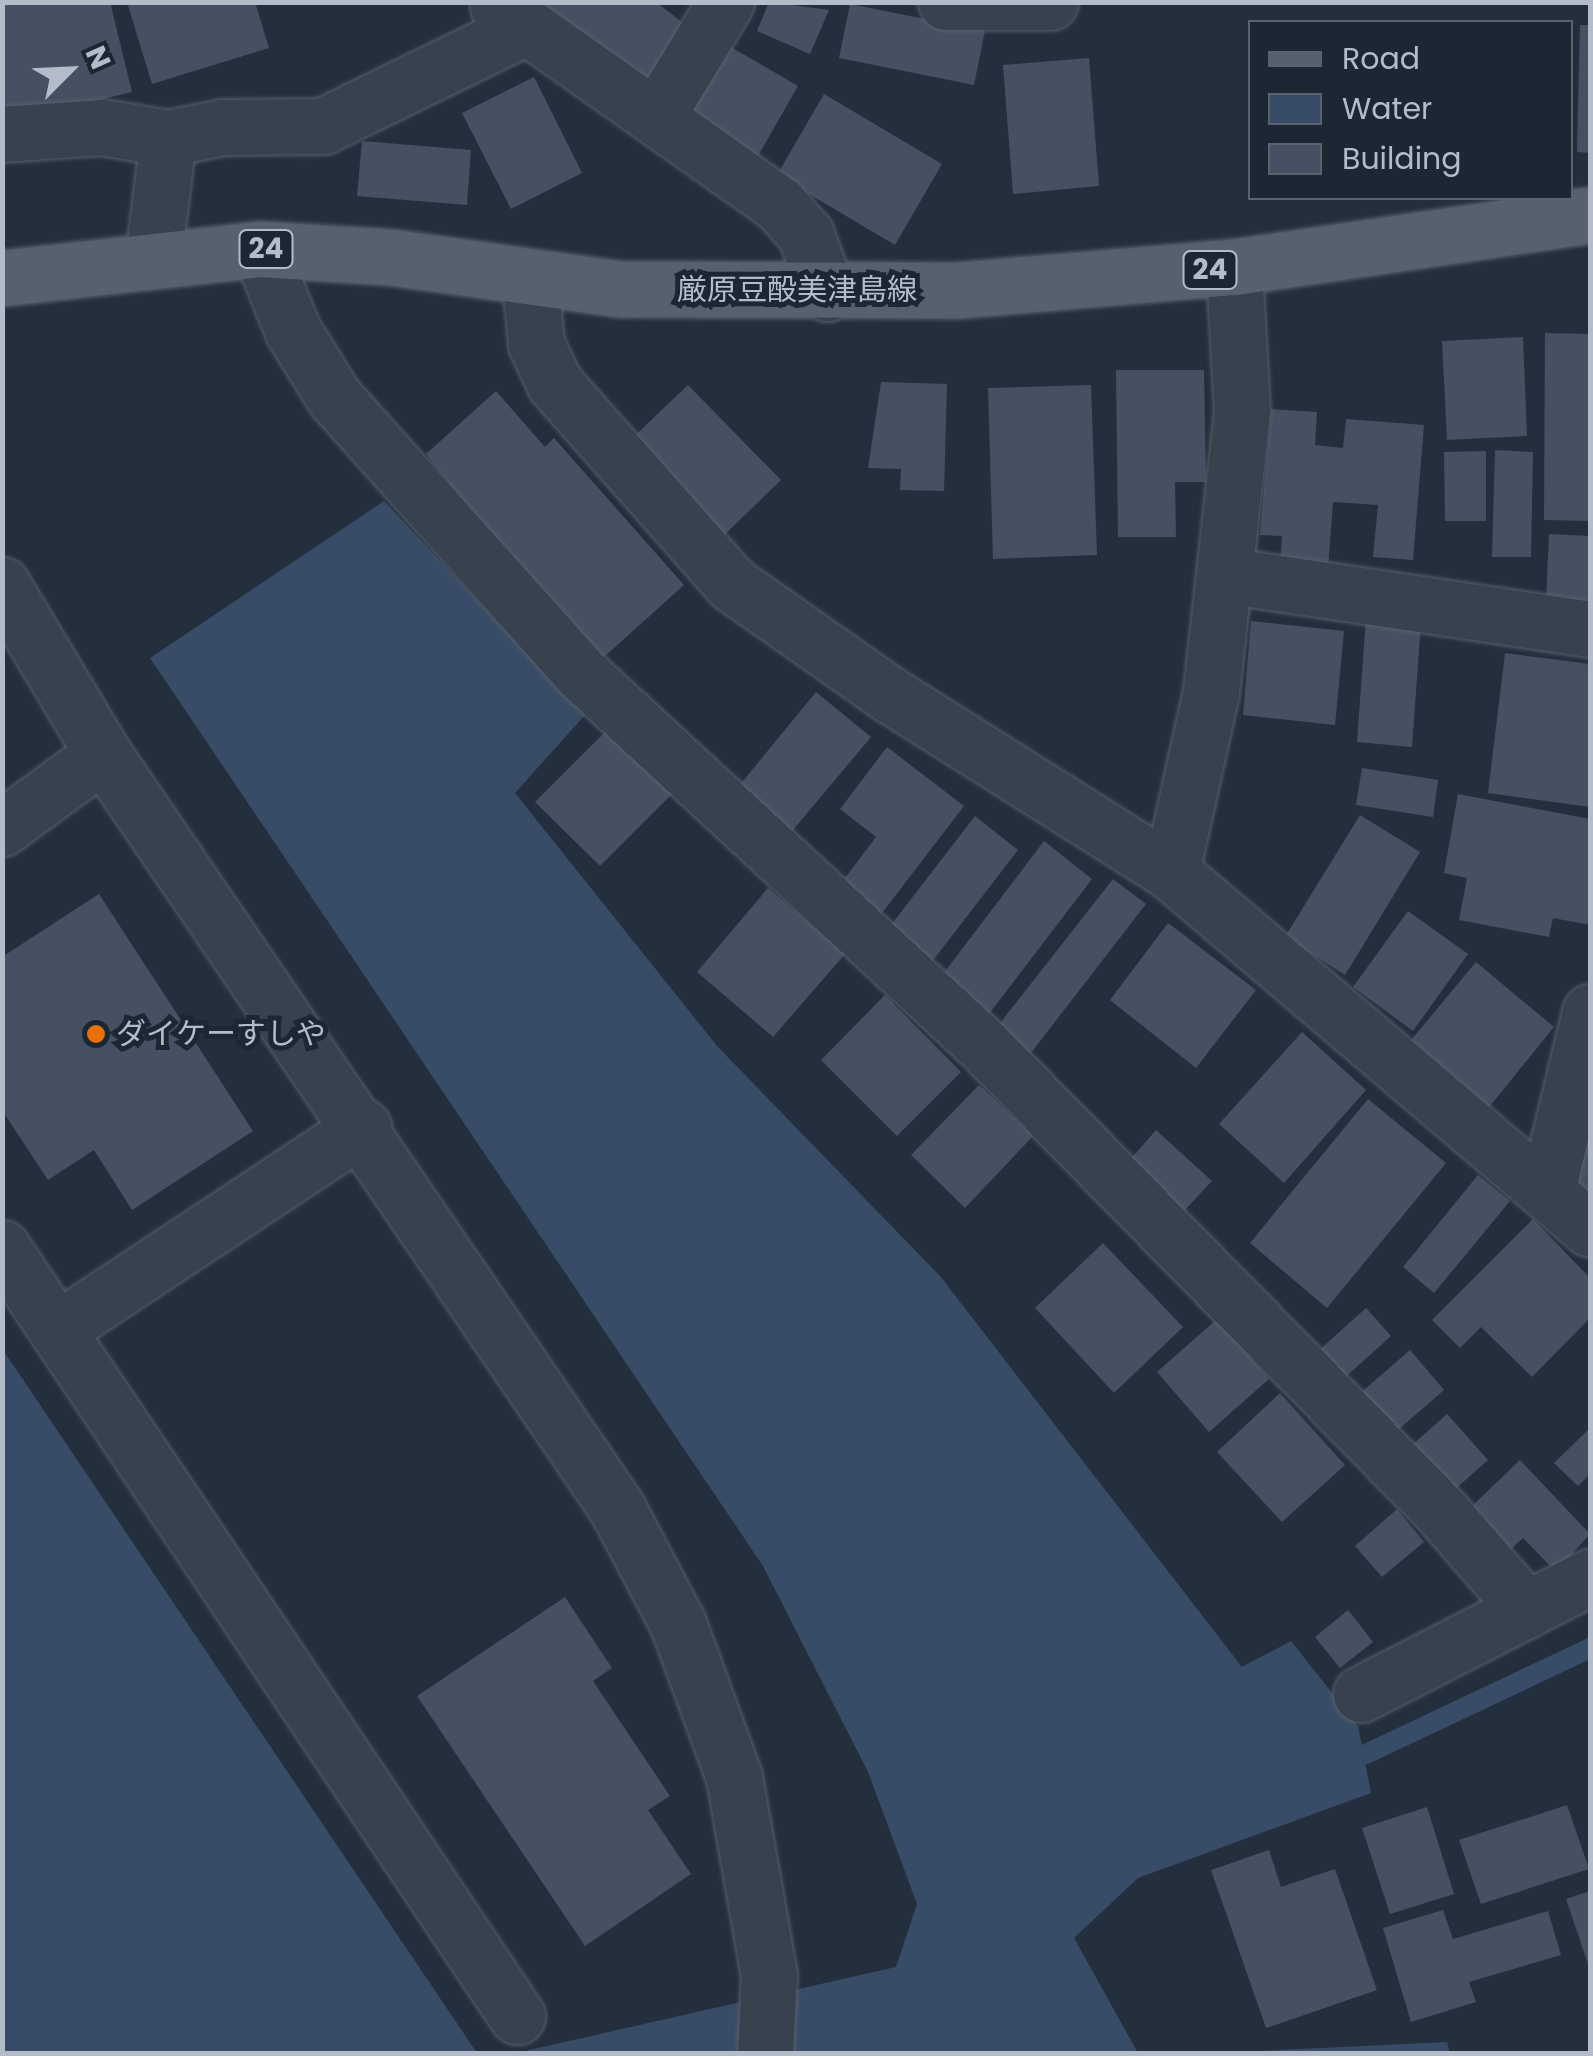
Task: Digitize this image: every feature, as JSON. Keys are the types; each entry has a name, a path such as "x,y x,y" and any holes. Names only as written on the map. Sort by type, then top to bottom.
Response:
{"main road":[{"name":"厳原豆酘美津島線","path":"2,278 260,249 390,257 530,280 827,293 1234,267 1590,215"}],"street":[{"path":"656,117 726,2"},
{"path":"946,2 1050,2"},
{"path":"2,134 101,127 168,138 223,127 324,126 510,15 779,204 806,235 827,293"},
{"path":"153,259 168,138"},
{"path":"260,249 293,332 334,397 582,674 983,1045 1441,1511 1527,1610"},
{"path":"1172,872 1211,692 1242,412 1234,267"},
{"path":"530,280 536,344 555,384 732,584 890,696 1172,872 1548,1186 1590,1229"},
{"path":"1224,575 1590,629"},
{"path":"2,585 103,754 363,1127 617,1508 678,1624 734,1777 769,1976 765,2054"},
{"path":"2,828 103,754"},
{"path":"1548,1186 1590,1012"},
{"path":"58,1328 363,1127"},
{"path":"2,1248 517,2016"},
{"path":"1361,1694 1590,1577"}],"water":[{"path":"384,501 585,715 515,793 717,1046 940,1276 1242,1667 1291,1641 1358,1726 1371,1793 1138,1878 1074,1938 1138,2053 516,2053 896,1967 917,1904 868,1772 763,1566 150,658"},
{"path":"3,1350 477,2053 3,2053"},
{"path":"1447,2042 1450,2053 1257,2053 1262,2051"}],"building":[{"path":"2,2 110,2 132,92 2,123"},
{"path":"127,2 255,2 269,48 152,84"},
{"path":"532,2 656,2 687,26 641,86"},
{"path":"769,2 829,10 810,54 757,31"},
{"path":"850,4 985,31 974,85 839,58"},
{"path":"1580,25 1590,25 1590,153 1577,152"},
{"path":"724,43 798,86 758,156 684,114"},
{"path":"1089,58 1099,186 1013,194 1003,65"},
{"path":"534,77 582,173 511,209 462,113"},
{"path":"824,94 942,164 895,245 777,175"},
{"path":"362,141 471,150 467,205 357,196"},
{"path":"1545,333 1590,334 1590,521 1544,520"},
{"path":"1523,337 1527,436 1447,440 1442,341"},
{"path":"1116,370 1204,370 1206,482 1175,482 1176,537 1118,537"},
{"path":"881,382 947,384 944,491 900,490 901,469 868,468"},
{"path":"688,385 781,480 715,544 622,448"},
{"path":"1091,385 1097,555 993,559 988,388"},
{"path":"496,391 545,447 554,438 684,585 594,666 426,454"},
{"path":"1271,409 1317,412 1315,445 1343,448 1346,419 1424,425 1413,560 1373,557 1378,505 1333,502 1328,570 1280,566 1282,536 1260,535"},
{"path":"1495,450 1533,452 1531,557 1492,557"},
{"path":"1486,451 1486,521 1445,521 1444,452"},
{"path":"1549,534 1590,536 1590,623 1545,621"},
{"path":"1366,618 1421,622 1412,747 1357,742"},
{"path":"1251,621 1344,631 1335,725 1243,715"},
{"path":"1505,653 1590,664 1590,807 1488,793"},
{"path":"816,692 871,737 788,836 734,792"},
{"path":"610,727 674,792 600,866 535,802"},
{"path":"887,747 964,806 876,921 836,890 876,837 840,809"},
{"path":"1362,768 1438,780 1433,817 1356,805"},
{"path":"1458,794 1590,819 1590,925 1553,918 1549,937 1459,920 1467,878 1444,873"},
{"path":"1360,815 1420,852 1345,975 1285,937"},
{"path":"975,816 1018,850 931,963 888,929"},
{"path":"1044,841 1092,879 989,1014 940,978"},
{"path":"1113,879 1146,904 1027,1058 993,1032"},
{"path":"768,888 845,954 773,1037 697,972"},
{"name":"ダイケーすしや","path":"99,894 253,1131 132,1210 94,1150 48,1180 2,1110 2,957"},
{"path":"1408,911 1468,954 1413,1031 1353,987"},
{"path":"1168,923 1256,990 1196,1068 1110,1000"},
{"path":"1476,962 1554,1027 1486,1111 1407,1045"},
{"path":"885,995 961,1072 897,1136 821,1060"},
{"path":"1302,1032 1366,1090 1284,1183 1219,1124"},
{"path":"979,1085 1033,1136 965,1208 911,1155"},
{"path":"1368,1099 1446,1163 1327,1308 1250,1243"},
{"path":"1590,1106 1590,1197 1564,1174"},
{"path":"1156,1130 1212,1181 1183,1212 1128,1162"},
{"path":"1478,1175 1510,1201 1434,1293 1403,1267"},
{"path":"1533,1219 1590,1278 1590,1318 1532,1377 1481,1327 1460,1348 1432,1320"},
{"path":"1103,1243 1183,1327 1114,1393 1035,1308"},
{"path":"1366,1308 1391,1336 1341,1381 1316,1353"},
{"path":"1217,1319 1269,1379 1209,1432 1157,1372"},
{"path":"1410,1350 1444,1390 1391,1436 1357,1396"},
{"path":"1280,1393 1345,1465 1282,1522 1217,1452"},
{"path":"1447,1414 1488,1460 1451,1493 1410,1447"},
{"path":"1590,1428 1590,1474 1578,1486 1554,1463"},
{"path":"1520,1460 1590,1534 1556,1572 1523,1538 1509,1551 1469,1509"},
{"path":"1397,1509 1424,1542 1382,1577 1355,1546"},
{"path":"565,1597 612,1668 593,1681 670,1796 648,1810 691,1874 585,1946 417,1696"},
{"path":"1348,1610 1373,1642 1340,1668 1315,1637"},
{"path":"1567,1805 1589,1869 1481,1904 1459,1840"},
{"path":"1427,1807 1454,1894 1390,1914 1362,1828"},
{"path":"1269,1850 1281,1887 1335,1869 1377,1990 1266,2028 1211,1870"},
{"path":"1590,1891 1590,1970 1566,1899"},
{"path":"1443,1910 1453,1939 1548,1911 1561,1955 1469,1982 1476,2002 1411,2022 1383,1928"}],"waterway":[{"path":"1366,1754 1590,1648"}],"place":[{"name":"ダイケーすしや","path":"96,1034"}]}
